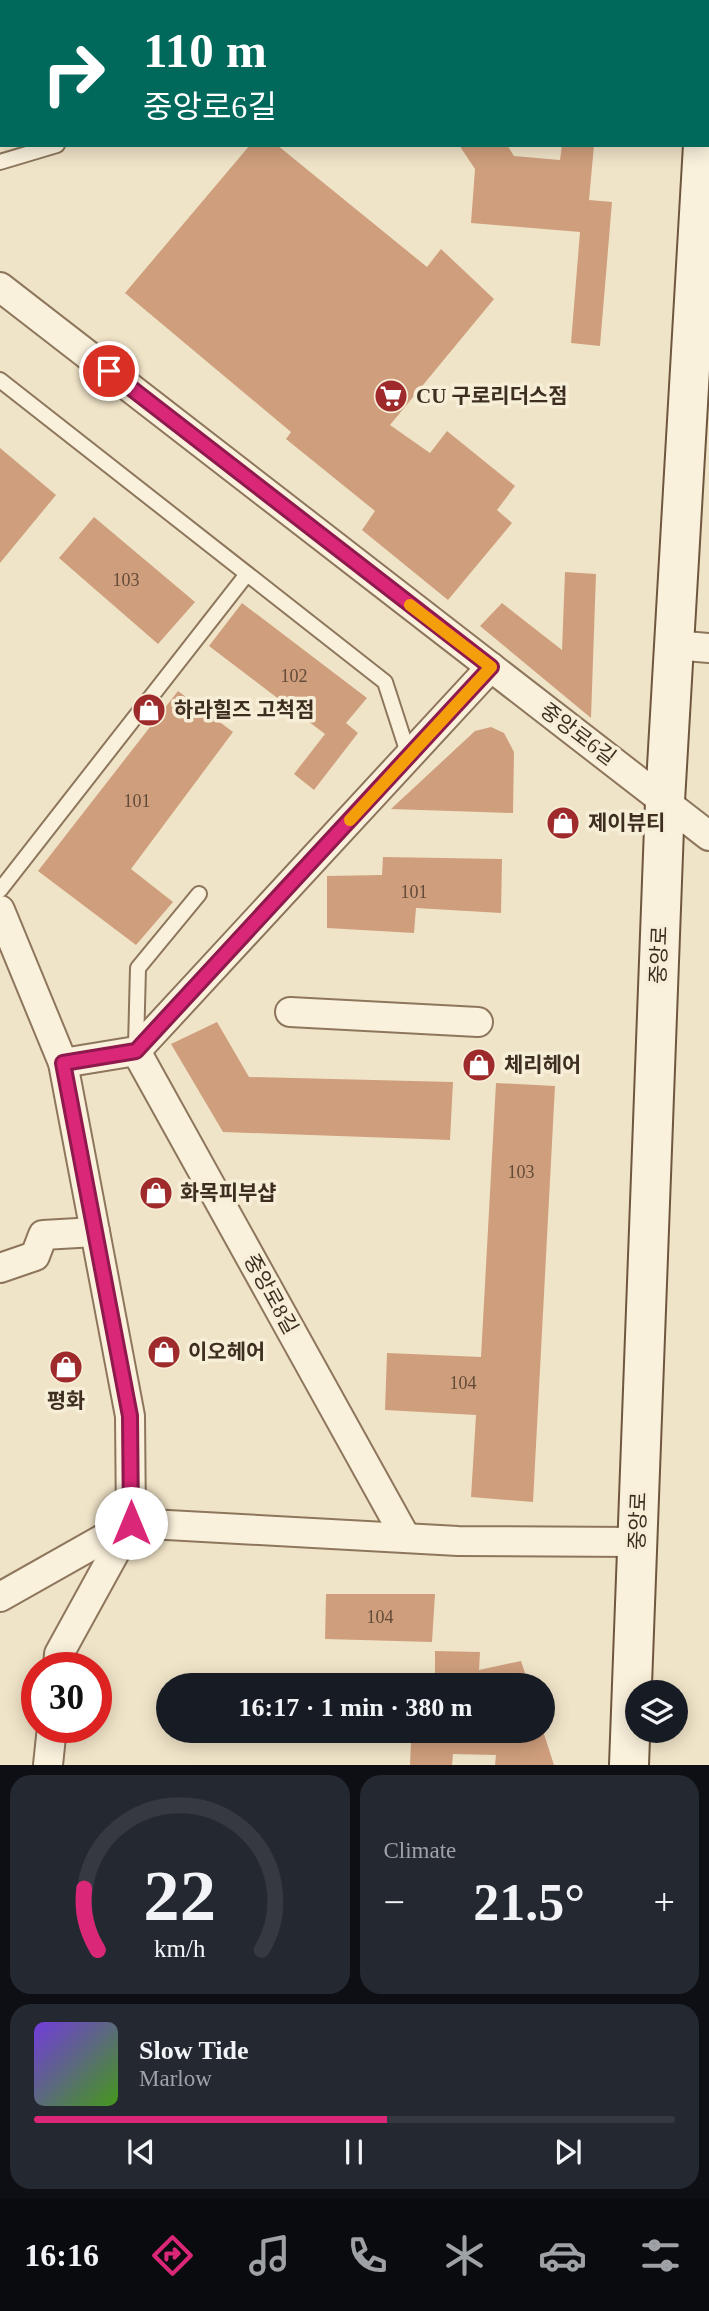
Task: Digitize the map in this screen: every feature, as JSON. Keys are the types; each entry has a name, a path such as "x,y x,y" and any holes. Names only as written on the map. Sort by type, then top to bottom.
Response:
{"main road":[{"name":"중앙로","path":"629,1765 665,801 692,647 703,147"}],"street":[{"name":"중앙로6길","path":"0,287 709,835"},
{"path":"63,1063 136,1051 491,667"},
{"path":"0,910 63,1063 130,1416 131,1523 60,1652"},
{"path":"290,1012 478,1022"},
{"name":"중앙로8길","path":"136,1051 406,1538"},
{"path":"0,1268 35,1256 43,1235 95,1232"},
{"path":"0,1597 131,1523 406,1538 637,1542"},
{"path":"48,1765 50,1743"}],"lane":[{"path":"0,162 50,147"},
{"path":"0,380 385,682 409,756"},
{"path":"0,891 247,574"},
{"path":"136,1051 138,968 199,894"}],"building":[{"path":"248,147 279,147 427,267 441,249 494,299 390,425 430,453 447,431 515,486 497,510 512,523 448,600 362,530 375,511 286,439 291,432 125,293"},
{"path":"460,147 508,147 514,156 560,160 562,147 594,147 589,200 612,202 600,346 571,343 580,232 471,223 475,169"},
{"path":"0,448 56,495 0,563"},
{"path":"94,517 195,602 158,644 59,558"},
{"path":"565,572 596,574 591,718 480,626 502,603 562,650"},
{"path":"242,603 367,698 346,723 358,733 314,790 294,774 325,734 209,646"},
{"path":"178,691 233,732 131,869 173,902 136,945 38,871"},
{"path":"491,727 504,733 514,752 513,813 391,809 475,731"},
{"path":"383,857 502,859 501,913 416,908 414,933 327,928 327,876 382,875"},
{"path":"217,1022 249,1077 453,1082 450,1140 223,1132 171,1044"},
{"path":"496,1083 555,1086 533,1502 471,1497 476,1415 385,1410 387,1353 481,1357"},
{"path":"326,1594 435,1594 432,1642 325,1639"},
{"path":"435,1651 480,1652 479,1670 521,1661 525,1673 435,1673"},
{"path":"411,1743 547,1743 554,1765 495,1765 496,1755 453,1754 452,1765 410,1765"}],"slow traffic":[{"path":"350,820 491,667 410,605"}],"place":[{"name":"CU 구로리더스점","path":"391,396"},
{"name":"하라힐즈 고척점","path":"149,710"},
{"name":"제이뷰티","path":"563,823"},
{"name":"체리헤어","path":"479,1065"},
{"name":"화목피부샵","path":"156,1193"},
{"name":"이오헤어","path":"164,1352"},
{"name":"평화","path":"66,1367"}],"route":[{"path":"109,371 491,667 136,1051 63,1063 130,1416 131,1523"}]}
